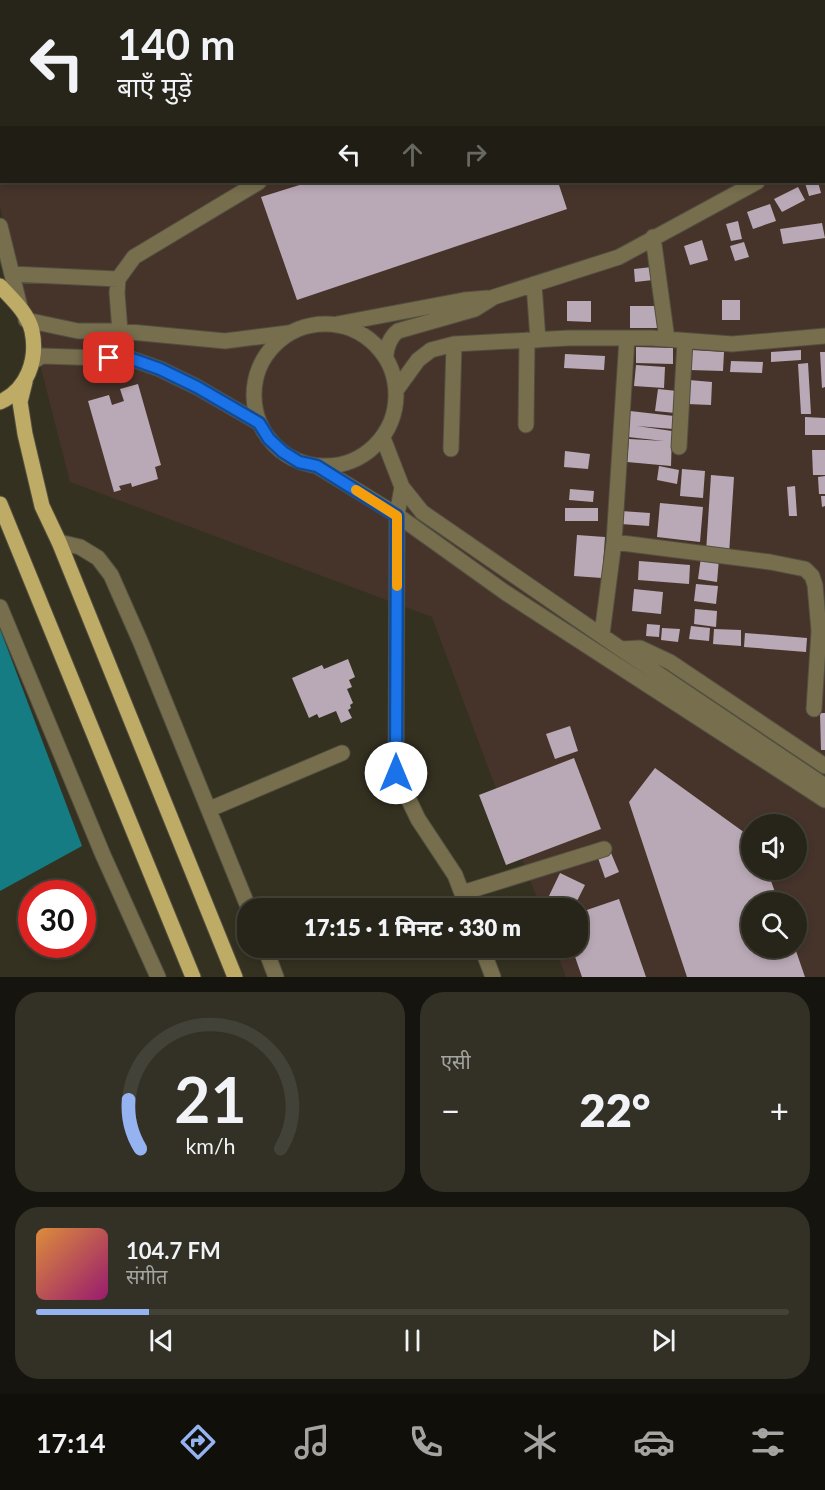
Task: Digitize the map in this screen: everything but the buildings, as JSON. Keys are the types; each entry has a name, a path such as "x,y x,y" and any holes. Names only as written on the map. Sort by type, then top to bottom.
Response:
{"main road":[{"path":"1,287 23,313 32,330 32,362 21,402 25,434 42,506 59,542 235,977"},
{"path":"0,402 12,396 25,382"},
{"path":"0,504 193,977"}],"street":[{"path":"120,331 118,279 134,257 257,183"},
{"path":"0,226 23,313 78,331 120,331 225,341 289,333 311,325 335,324 464,300 494,297 619,256 755,183"},
{"path":"653,237 667,339"},
{"path":"12,274 118,279"},
{"path":"526,425 534,284"},
{"path":"386,358 391,338 398,331 475,309 494,297"},
{"path":"289,333 273,346 261,363 255,382 254,403 259,423 269,439 299,462 317,466 336,466 354,461 370,451 383,438 392,423 397,389 386,358 373,342 355,330 335,324"},
{"path":"397,389 418,360 431,350 454,344 627,339 667,339 732,344 825,336"},
{"path":"602,634 614,542 627,339"},
{"path":"679,447 685,341"},
{"path":"451,449 454,344"},
{"path":"32,362 42,356 132,359 160,369 197,387 259,423"},
{"path":"383,438 402,487 422,512 825,786"},
{"path":"317,466 397,516 506,593 825,800"},
{"path":"402,487 397,516 396,773 418,819 455,875 464,898"},
{"path":"59,542 80,547 98,558 111,575 210,809 245,898"},
{"path":"614,542 805,569 812,576 819,631 814,709"},
{"path":"0,607 103,855 158,977"},
{"path":"621,649 640,648 670,662 825,766"},
{"path":"210,809 342,753"},
{"path":"462,893 604,849"},
{"path":"269,958 276,977"},
{"path":"486,958 493,977"}],"shaded area":[{"path":"0,183 825,183 825,977 566,977 559,958 588,958 588,898 537,898 432,617 70,482 0,207"}],"water":[{"path":"0,629 82,846 0,891"}],"slow traffic":[{"path":"356,490 397,516 397,586"}],"route":[{"path":"109,358 132,359 160,369 197,387 259,423 269,439 283,452 299,462 317,466 397,516 396,773"}]}
